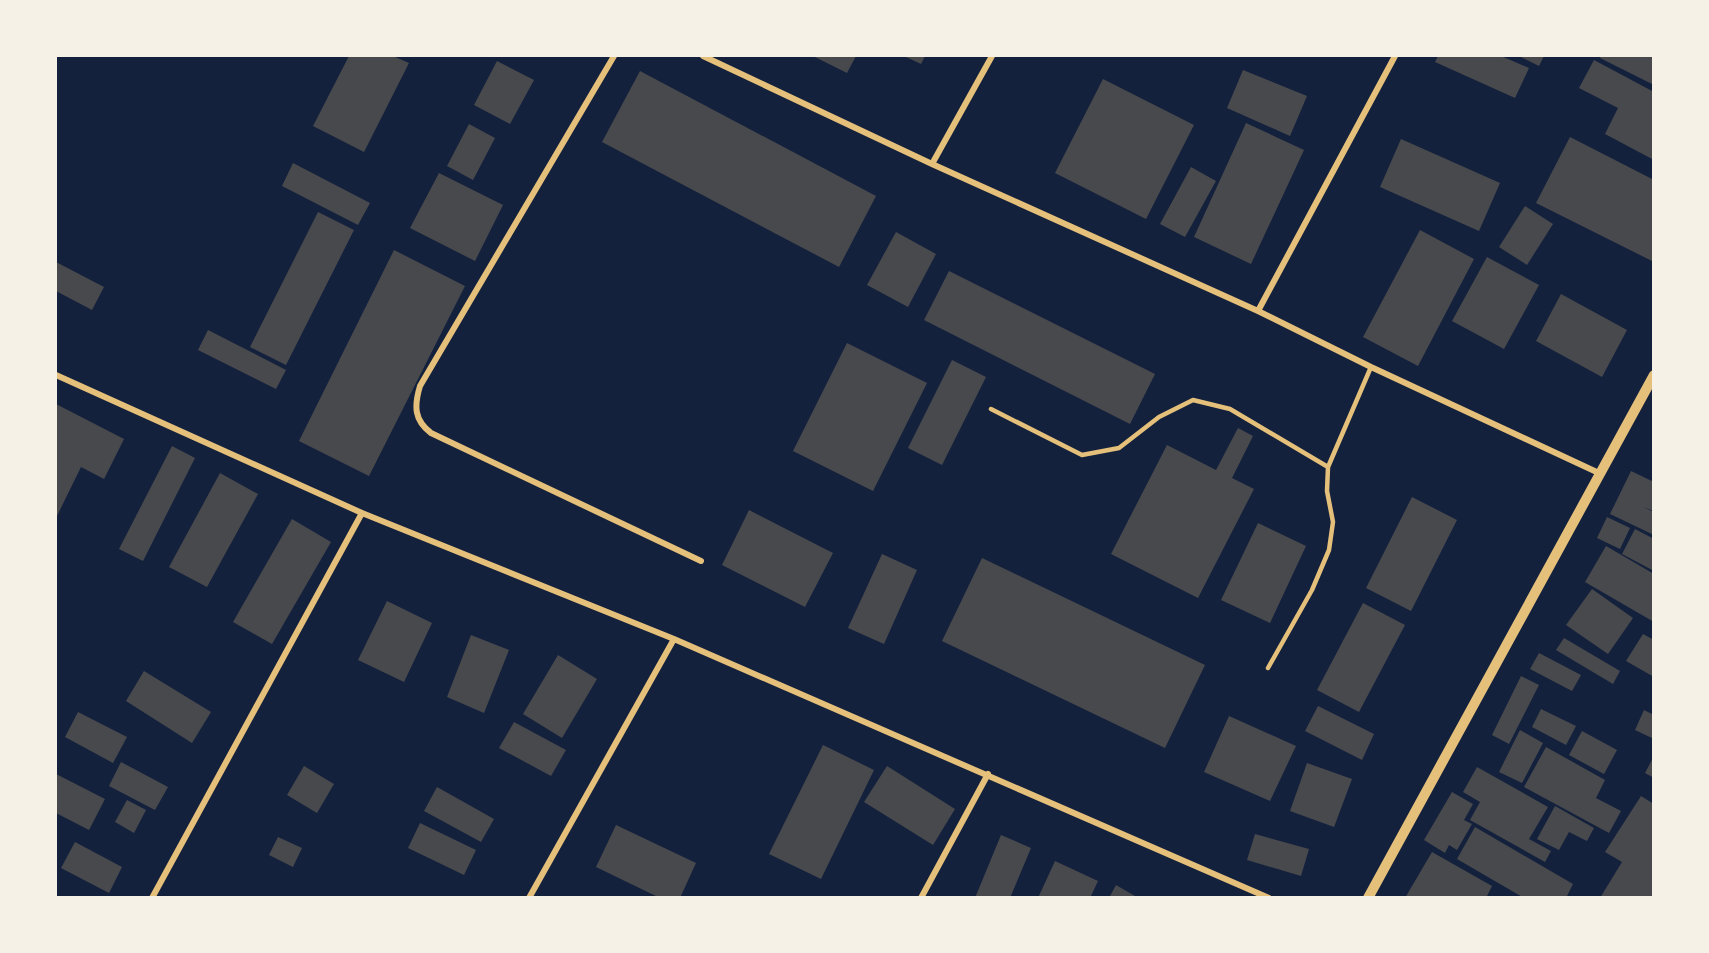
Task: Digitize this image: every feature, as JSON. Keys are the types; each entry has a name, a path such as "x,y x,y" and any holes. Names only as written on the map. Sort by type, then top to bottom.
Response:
{"street":[{"path":"614,56 420,386 415,402 417,415 421,425 431,434 701,561"},
{"path":"703,56 932,164 1258,312 1601,474"},
{"path":"932,164 992,56"},
{"path":"1258,312 1395,56"},
{"path":"56,375 362,513 674,639 1269,897"},
{"path":"1368,897 1601,474 1653,375"},
{"path":"152,897 362,513"},
{"path":"529,897 674,639"},
{"path":"921,897 988,774"}],"lane":[{"path":"1268,668 1312,590 1329,550 1332,522 1327,491 1328,467 1371,367"},
{"path":"992,409 1082,455 1119,448 1159,417 1193,400 1230,409 1328,467"}],"building":[{"path":"349,56 393,56 409,63 364,152 313,126"},
{"path":"813,56 856,56 847,73"},
{"path":"904,56 925,56 921,64"},
{"path":"1438,56 1501,56 1529,68 1515,98 1435,62"},
{"path":"1519,56 1544,56 1539,66"},
{"path":"1601,56 1654,56 1654,85 1600,58"},
{"path":"1594,60 1654,92 1654,160 1605,134 1618,108 1579,88"},
{"path":"497,61 534,80 510,124 474,105"},
{"path":"1243,70 1307,96 1290,136 1227,108"},
{"path":"640,71 876,196 839,267 602,142"},
{"path":"1103,79 1194,125 1146,219 1055,173"},
{"path":"1246,123 1304,150 1251,264 1194,237"},
{"path":"469,124 495,138 473,180 447,166"},
{"path":"1570,137 1654,180 1654,262 1536,203"},
{"path":"1401,139 1500,183 1479,231 1380,187"},
{"path":"293,163 370,203 358,225 282,186"},
{"path":"1191,167 1216,181 1185,237 1160,224"},
{"path":"439,173 503,205 475,261 410,228"},
{"path":"1525,206 1553,224 1527,265 1499,247"},
{"path":"318,212 354,230 286,365 250,347"},
{"path":"1420,230 1474,259 1418,366 1363,337"},
{"path":"896,232 936,254 908,307 867,285"},
{"path":"394,250 465,286 369,476 299,441"},
{"path":"1487,257 1539,285 1504,349 1452,321"},
{"path":"56,262 104,287 92,310 56,291"},
{"path":"949,271 1155,374 1130,424 924,320"},
{"path":"1561,294 1627,330 1602,377 1536,341"},
{"path":"208,330 286,370 276,389 198,350"},
{"path":"847,343 927,383 873,491 793,451"},
{"path":"952,360 986,377 942,465 908,448"},
{"path":"56,404 124,439 104,479 81,467 56,518"},
{"path":"1238,428 1253,436 1232,478 1254,489 1198,598 1111,554 1167,445 1216,470"},
{"path":"172,446 195,458 143,561 119,549"},
{"path":"1631,471 1654,482 1654,511 1643,507 1654,512 1654,535 1610,514"},
{"path":"220,473 258,494 207,587 169,567"},
{"path":"1412,497 1457,520 1411,611 1366,588"},
{"path":"749,510 833,553 805,607 722,565"},
{"path":"1607,517 1630,528 1620,549 1597,538"},
{"path":"292,519 331,542 272,644 233,622"},
{"path":"1258,523 1306,546 1270,623 1221,600"},
{"path":"1635,529 1654,539 1654,571 1622,554"},
{"path":"1606,546 1654,574 1654,622 1585,582"},
{"path":"882,554 917,570 884,644 848,628"},
{"path":"982,558 1205,665 1165,748 942,641"},
{"path":"1592,589 1633,618 1608,654 1566,625"},
{"path":"387,601 432,623 404,682 358,660"},
{"path":"1363,603 1405,625 1359,712 1317,690"},
{"path":"1643,634 1654,640 1654,677 1626,661"},
{"path":"471,635 509,650 484,713 447,697"},
{"path":"1564,638 1620,671 1613,684 1556,650"},
{"path":"1539,653 1581,675 1572,691 1530,669"},
{"path":"558,655 597,679 562,738 523,714"},
{"path":"144,671 211,712 192,743 126,701"},
{"path":"1521,676 1539,685 1509,744 1492,735"},
{"path":"1318,706 1374,734 1362,760 1305,731"},
{"path":"1541,709 1576,726 1566,745 1532,727"},
{"path":"1644,710 1654,715 1654,739 1635,730"},
{"path":"78,712 127,737 113,763 65,737"},
{"path":"1229,716 1296,746 1270,801 1204,772"},
{"path":"514,722 566,750 551,776 499,748"},
{"path":"1520,730 1543,743 1522,783 1499,772"},
{"path":"1582,731 1617,750 1604,774 1569,755"},
{"path":"823,745 874,770 821,879 769,854"},
{"path":"1546,747 1605,780 1596,798 1621,811 1609,833 1524,787"},
{"path":"1654,756 1654,778 1645,773"},
{"path":"121,762 168,787 155,810 109,786"},
{"path":"1307,763 1352,779 1334,827 1290,811"},
{"path":"304,766 334,784 317,813 287,795"},
{"path":"887,766 955,809 933,845 864,802"},
{"path":"1477,767 1548,807 1529,839 1551,851 1545,862 1470,820 1480,802 1463,792"},
{"path":"56,774 105,799 89,830 56,813"},
{"path":"437,787 494,819 481,842 424,811"},
{"path":"1452,792 1473,804 1464,820 1472,824 1457,850 1449,845 1445,853 1424,840"},
{"path":"1641,796 1654,804 1654,898 1600,898 1622,862 1605,852"},
{"path":"127,800 146,810 134,833 115,822"},
{"path":"1555,806 1594,828 1587,841 1569,832 1559,850 1537,839"},
{"path":"420,823 476,850 464,875 408,848"},
{"path":"616,825 696,863 680,898 660,898 596,867"},
{"path":"1475,827 1573,884 1566,898 1524,898 1457,859"},
{"path":"1255,834 1309,849 1301,876 1247,860"},
{"path":"1001,835 1031,848 1010,898 975,898"},
{"path":"278,837 302,848 293,867 269,855"},
{"path":"75,842 122,867 109,893 61,868"},
{"path":"1432,852 1492,886 1486,898 1405,898"},
{"path":"1055,861 1098,881 1090,898 1038,898"},
{"path":"1116,885 1135,896 1134,898 1109,898"}]}
